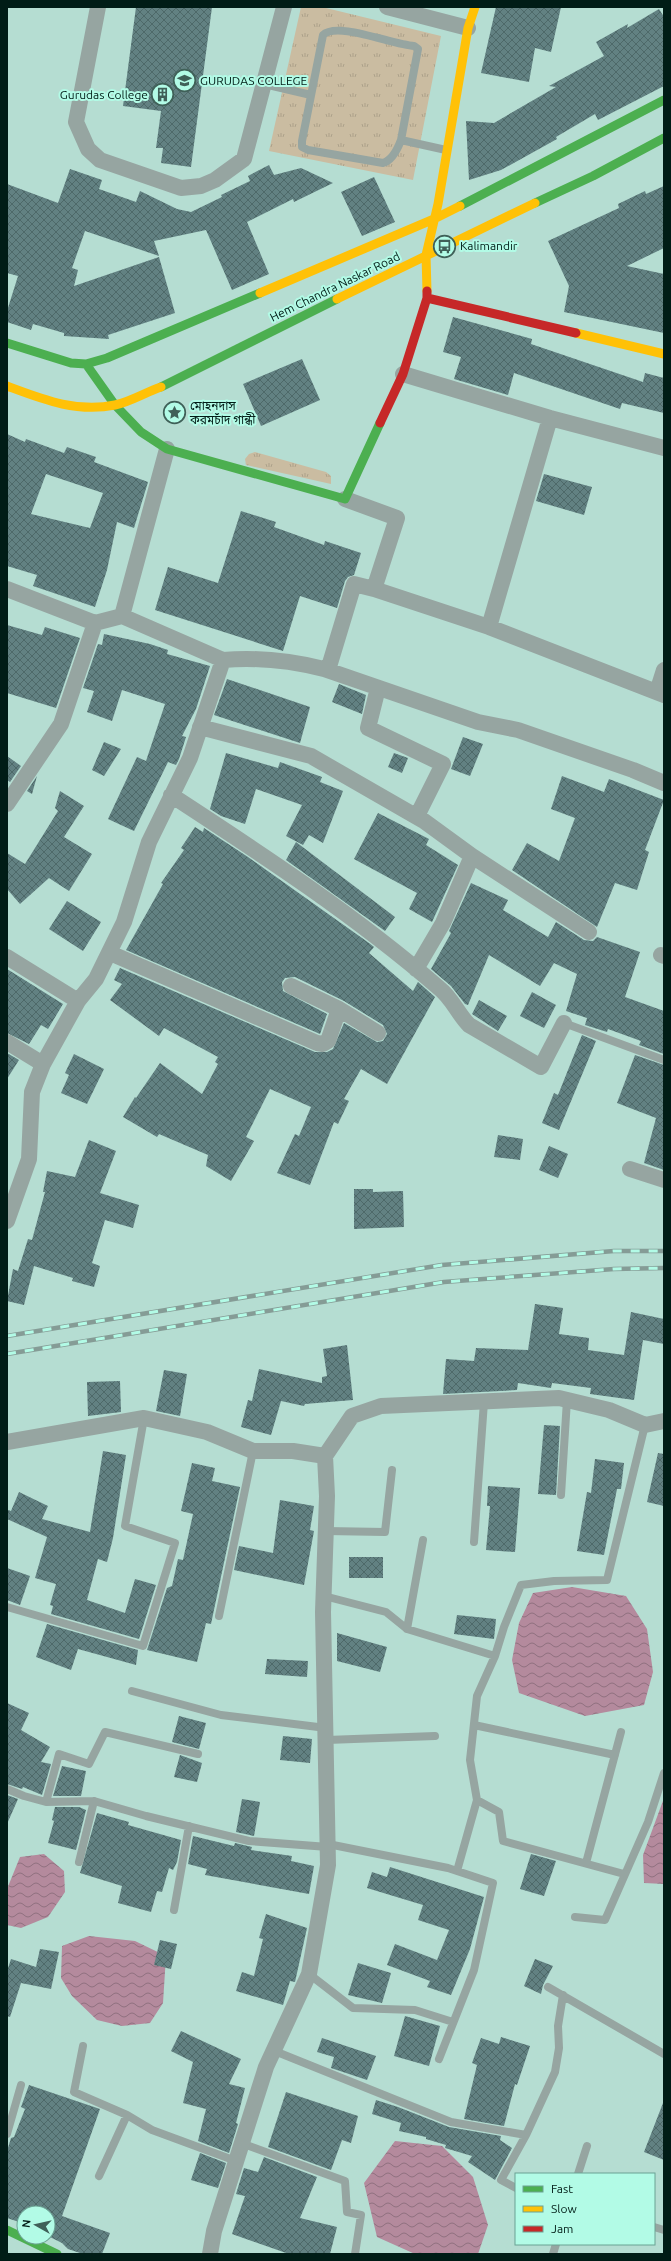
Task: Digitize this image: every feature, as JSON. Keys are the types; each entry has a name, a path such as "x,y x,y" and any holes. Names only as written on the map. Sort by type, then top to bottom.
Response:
{"main road":[{"path":"86,364 115,405 141,432 167,449 345,499 403,374 427,298 426,255 447,150 468,28 475,7"},
{"name":"Hem Chandra Naskar Road","path":"7,343 70,363 86,364 107,358 434,220 664,100"},
{"name":"Hem Chandra Naskar Road","path":"7,386 55,404 76,407 115,405 162,386 426,255 593,176 664,138"},
{"path":"427,298 664,354"},
{"path":"7,2230 57,2254"}],"street":[{"path":"98,7 76,122 88,149 100,160 181,188 201,186 215,180 244,159 284,7"},
{"path":"387,7 468,28"},
{"path":"403,374 550,418 664,448"},
{"path":"489,627 550,418"},
{"path":"122,616 167,449"},
{"path":"345,499 397,518 374,589"},
{"path":"328,670 354,584 374,589 489,627 661,694 664,670"},
{"path":"7,589 95,623 122,616 224,660 246,658 307,665 328,670 478,722 518,730 633,770 664,783"},
{"path":"7,804 61,724 95,623"},
{"path":"7,1221 29,1159 32,1092 43,1064 78,1001 96,979 124,922 149,842 190,758 224,660"},
{"path":"378,688 368,728 443,764 417,816"},
{"path":"200,727 311,756 417,816 472,856 589,932"},
{"path":"171,795 268,858 416,969 441,989 461,1018 469,1025 541,1067 564,1023"},
{"path":"416,969 443,923 472,856"},
{"path":"110,953 317,1043 323,1044 328,1041 339,1009"},
{"path":"7,958 78,1001"},
{"path":"291,986 339,1009 378,1033"},
{"path":"7,1042 43,1064"},
{"path":"630,1169 664,1180"},
{"path":"210,2254 214,2231 272,2050 309,1974 328,1865 324,1596 327,1496 325,1456 352,1416 381,1406 559,1398 610,1410 645,1425 664,1421"},
{"path":"7,1442 144,1418 206,1432 253,1451 293,1451 325,1456"}],"lane":[{"path":"340,30 414,46 418,49 401,140 388,162 383,163 308,150 302,147 323,35 327,31 340,30"},
{"path":"264,84 311,95"},
{"path":"401,140 447,150"},
{"path":"564,1023 664,1060"},
{"path":"561,1495 567,1400"},
{"path":"474,1542 484,1402"},
{"path":"7,1607 143,1646 175,1543 125,1526 144,1418"},
{"path":"457,1871 477,1800 470,1760 477,1696 495,1656 521,1585 554,1581 607,1580 645,1425"},
{"path":"219,1616 253,1451"},
{"path":"326,1531 385,1532 392,1470"},
{"path":"407,1629 423,1540"},
{"path":"324,1596 386,1612 407,1629 495,1656"},
{"path":"132,1691 222,1715 326,1734 435,1736"},
{"path":"474,1725 615,1755"},
{"path":"46,1802 59,1754 89,1764 105,1732 198,1754"},
{"path":"586,1863 621,1732"},
{"path":"575,1917 605,1920 648,1822 664,1773"},
{"path":"7,1788 24,1796 46,1802 60,1800 94,1801 146,1816 248,1841 328,1846 457,1871 493,1883 474,1970 439,2059"},
{"path":"477,1800 499,1812 503,1841 624,1874"},
{"path":"79,1862 94,1801"},
{"path":"174,1910 189,1826"},
{"path":"309,1974 353,2008 415,2010 453,2022"},
{"path":"548,1987 664,2054"},
{"path":"515,2187 501,2180 526,2135 555,2072 559,2048 558,2026 563,1995"},
{"path":"84,2046 74,2092 127,2115 152,2130 236,2161"},
{"path":"272,2050 451,2122 526,2135"},
{"path":"7,2134 21,2085"},
{"path":"99,2176 127,2115"},
{"path":"241,2143 345,2181 347,2212 361,2215 355,2254"},
{"path":"578,2173 587,2146"}],"green space":[{"path":"301,7 322,7 441,36 413,180 269,151"},
{"path":"255,452 326,472 331,476 331,484 246,465 245,459 249,454"}],"water":[{"path":"572,1587 626,1596 647,1629 653,1672 644,1705 585,1716 519,1693 512,1660 519,1623 533,1593"},
{"path":"664,1798 664,1884 644,1883 643,1855"},
{"path":"44,1854 64,1871 65,1892 48,1917 21,1928 7,1925 7,1889 20,1857"},
{"path":"89,1936 135,1941 166,1956 163,2003 150,2023 122,2026 97,2020 72,1996 61,1978 62,1946"},
{"path":"395,2141 442,2146 473,2177 488,2225 478,2254 415,2254 377,2237 364,2183"}],"building":[{"name":"Gurudas College","path":"136,7 212,7 191,167 161,163 163,148 156,148 161,111 123,106"},
{"path":"496,7 561,7 551,52 535,48 529,82 481,73"},
{"path":"659,9 664,17 664,86 598,120 595,114 556,137 557,139 501,170 469,180 466,121 494,123 556,87 549,86 604,56 596,42 628,24 627,28"},
{"path":"269,165 274,175 301,168 333,183 294,202 293,199 247,222 269,274 232,290 206,230 154,241 159,256 85,231 72,268 78,270 74,286 159,257 175,313 108,335 109,339 64,336 64,333 33,324 31,330 7,322 7,311 18,276 7,273 7,184 58,203 70,169 102,180 99,189 136,202 140,191 177,209 191,212 250,181 248,176"},
{"path":"374,177 395,222 362,236 341,192"},
{"path":"664,186 664,248 627,266 664,274 664,333 564,312 569,286 548,241 619,208 618,204 645,191 646,194"},
{"path":"453,317 532,339 531,344 643,382 645,373 664,378 664,413 622,403 620,409 514,373 508,395 454,379 461,357 443,352"},
{"path":"302,359 320,400 261,426 243,384"},
{"path":"7,434 25,442 26,439 64,453 67,447 96,457 94,462 148,482 134,528 117,522 107,570 95,607 33,586 37,575 7,566","holes":["46,474 103,493 90,528 31,514"]},
{"path":"544,474 592,487 584,515 536,501"},
{"path":"241,511 276,522 274,527 324,545 325,541 361,553 354,575 348,577 345,581 337,608 300,596 283,651 155,610 168,567 218,583"},
{"path":"7,625 42,635 45,627 80,638 56,708 7,693"},
{"path":"104,634 150,644 168,650 167,654 210,666 196,709 182,736 186,737 179,759 176,765 168,762 134,831 108,819 137,757 146,761 165,704 122,690 112,721 87,712 94,691 83,688 98,644 102,645"},
{"path":"227,679 310,707 300,743 214,715"},
{"path":"339,684 366,695 362,714 332,702"},
{"path":"463,737 483,744 470,776 451,769"},
{"path":"104,742 121,749 104,776 92,770"},
{"path":"226,753 278,768 280,762 322,777 320,782 343,791 323,843 309,835 303,845 286,836 302,805 256,789 245,824 221,816 210,809"},
{"path":"394,753 408,758 402,773 388,767"},
{"path":"7,756 21,766 10,782 7,780"},
{"path":"37,776 32,794 27,791"},
{"path":"562,776 604,792 609,779 664,800 645,850 649,852 637,890 615,883 597,927 512,870 527,843 559,861 575,818 551,809"},
{"path":"60,791 84,806 64,837 92,854 69,891 49,878 20,904 7,889 7,853 25,864 58,811 55,808"},
{"path":"378,813 429,839 426,845 458,865 432,922 409,909 417,893 354,859"},
{"path":"195,827 203,832 204,828 248,857 369,943 374,947 369,953 413,991 418,982 435,997 387,1084 361,1069 344,1099 349,1101 338,1124 334,1122 310,1185 277,1173 295,1134 299,1136 311,1107 270,1089 246,1137 254,1141 231,1181 206,1166 208,1155 159,1134 157,1137 123,1117 135,1097 136,1098 160,1063 202,1094 218,1064 215,1062 218,1057 164,1028 159,1036 110,1000 122,984 114,980 120,968 315,1052 327,1052 333,1049 344,1023 377,1042 383,1041 387,1034 383,1025 344,1001 295,977 285,978 282,982 283,991 327,1014 320,1034 126,950 163,884 161,883 184,850 181,848"},
{"path":"296,842 395,917 385,931 286,860"},
{"path":"471,883 508,900 503,910 548,937 556,922 584,940 593,941 597,937 640,952 625,997 664,1011 664,1054 639,1045 641,1041 608,1029 607,1032 585,1025 587,1018 566,1011 577,974 554,963 540,986 489,955 468,1005 465,1004 451,986 431,969 451,933 449,931"},
{"path":"67,901 101,922 83,951 49,929"},
{"path":"7,969 63,1004 48,1029 41,1025 29,1044 7,1033"},
{"path":"532,992 556,1005 544,1028 520,1016"},
{"path":"479,1000 507,1016 498,1031 472,1014"},
{"path":"582,1035 596,1041 559,1130 542,1123 554,1093 558,1095"},
{"path":"7,1053 19,1060 7,1079"},
{"path":"74,1054 104,1069 87,1104 61,1093 69,1075 65,1073"},
{"path":"635,1055 664,1065 664,1170 644,1163 656,1118 617,1103"},
{"path":"498,1135 523,1139 520,1160 494,1157"},
{"path":"89,1140 116,1151 100,1193 139,1205 133,1228 105,1220 92,1263 100,1266 94,1287 72,1281 73,1278 34,1266 24,1305 7,1301 13,1269 18,1271 28,1239 32,1240 45,1192 43,1192 47,1171 75,1177"},
{"path":"549,1146 568,1154 558,1178 539,1170"},
{"path":"354,1189 373,1189 373,1192 403,1191 404,1227 354,1229"},
{"path":"535,1304 563,1308 559,1334 589,1338 588,1350 624,1355 631,1312 664,1319 664,1344 643,1340 634,1400 590,1394 591,1388 552,1383 551,1388 518,1383 517,1390 443,1394 446,1359 474,1361 476,1348 528,1350"},
{"path":"347,1345 353,1400 305,1404 304,1406 281,1401 271,1435 241,1427 248,1400 252,1401 259,1369 322,1383 322,1377 327,1376 323,1349"},
{"path":"164,1370 187,1374 180,1416 156,1411"},
{"path":"120,1381 121,1412 88,1416 87,1382"},
{"path":"544,1425 560,1426 556,1495 538,1494"},
{"path":"103,1451 126,1455 113,1538 107,1562 98,1559 87,1600 125,1613 135,1579 156,1585 139,1639 51,1614 53,1606 50,1605 56,1584 35,1578 47,1537 7,1519 8,1510 11,1511 19,1492 48,1506 42,1519 90,1532"},
{"path":"658,1453 664,1454 664,1506 647,1502"},
{"path":"595,1459 624,1463 621,1489 617,1489 604,1555 577,1551 587,1492 591,1493"},
{"path":"192,1463 215,1468 212,1481 240,1487 211,1624 206,1623 197,1662 147,1650 167,1588 172,1586 178,1559 183,1560 193,1514 181,1511"},
{"path":"488,1486 520,1488 515,1552 486,1550 490,1506 487,1506"},
{"path":"280,1500 314,1506 310,1530 314,1531 304,1585 234,1570 239,1546 273,1553"},
{"path":"349,1557 383,1557 383,1578 349,1578"},
{"path":"7,1568 30,1576 20,1605 7,1600"},
{"path":"457,1615 496,1619 494,1639 454,1634"},
{"path":"47,1624 138,1650 136,1665 78,1649 71,1670 36,1657"},
{"path":"337,1633 387,1647 380,1672 337,1661"},
{"path":"267,1659 308,1661 307,1677 265,1674"},
{"path":"7,1703 29,1713 21,1730 50,1747 41,1762 51,1764 42,1795 23,1787 22,1789 7,1784"},
{"path":"179,1716 206,1723 199,1749 172,1742"},
{"path":"283,1736 312,1739 310,1763 280,1760"},
{"path":"180,1755 202,1763 197,1782 174,1777"},
{"path":"62,1766 86,1771 81,1796 53,1796"},
{"path":"7,1795 18,1799 7,1824"},
{"path":"242,1799 260,1802 254,1836 236,1832"},
{"path":"55,1807 79,1807 86,1810 76,1850 48,1843 54,1821 52,1820"},
{"path":"97,1813 129,1822 128,1825 181,1840 177,1862 173,1870 169,1868 162,1892 157,1891 151,1912 118,1903 122,1886 80,1873"},
{"path":"193,1836 234,1846 235,1843 252,1847 251,1850 292,1856 291,1861 314,1866 309,1894 205,1875 207,1869 188,1864"},
{"path":"531,1854 556,1861 544,1896 520,1889"},
{"path":"390,1867 484,1897 470,1949 451,1995 427,1987 430,1981 387,1965 395,1944 437,1960 449,1930 418,1920 423,1905 367,1888 372,1872 387,1877"},
{"path":"266,1914 307,1928 295,1982 290,1981 283,2005 236,1991 242,1972 254,1976 263,1939 259,1938"},
{"path":"160,1940 177,1944 171,1969 154,1965"},
{"path":"40,1949 59,1952 51,1989 21,1983 10,2017 7,2016 7,1971 11,1959 36,1967"},
{"path":"535,1959 553,1966 543,1985 541,1994 524,1986"},
{"path":"358,1963 391,1973 382,2003 348,1995"},
{"path":"405,2016 440,2026 429,2066 394,2056"},
{"path":"181,2031 241,2059 229,2084 245,2088 236,2123 238,2124 229,2153 198,2141 206,2109 183,2103 193,2062 171,2051"},
{"path":"501,2037 530,2046 517,2085 515,2084 504,2126 464,2119 477,2065 472,2063 481,2038 499,2044"},
{"path":"322,2038 376,2056 367,2080 331,2068 334,2057 317,2052"},
{"path":"29,2085 100,2109 62,2216 110,2233 102,2254 83,2254 68,2249 56,2240 56,2205 16,2205 16,2221 7,2218 7,2151 11,2138 14,2137 25,2109 21,2107"},
{"path":"286,2092 358,2116 351,2143 342,2140 331,2170 268,2147"},
{"path":"376,2100 449,2127 501,2136 500,2140 512,2148 495,2180 468,2162 472,2156 445,2148 446,2145 426,2139 426,2137 399,2131 401,2123 372,2114"},
{"path":"664,2103 664,2160 644,2152"},
{"path":"200,2153 226,2163 218,2188 191,2180"},
{"path":"264,2157 317,2177 300,2218 337,2227 330,2254 289,2254 232,2234 245,2196 236,2194 244,2168 258,2172"}],"railway":[{"path":"7,1336 442,1265 614,1251 664,1251"},
{"path":"7,1354 444,1282 614,1269 664,1268"}],"traffic: fast":[{"path":"460,206 664,100"},
{"path":"535,203 593,176 664,138"},
{"path":"7,343 71,363 86,364 107,358 260,293"},
{"path":"161,387 337,299"},
{"path":"86,364 115,405 141,432 167,449 345,499 380,423"},
{"path":"7,2230 57,2254"}],"traffic: slow":[{"path":"427,291 426,255 438,204 468,28 475,7"},
{"path":"337,299 535,203"},
{"path":"260,293 434,219 460,206"},
{"path":"576,333 664,354"},
{"path":"7,386 46,400 73,406 87,407 101,407 121,404 161,387"}],"traffic: jam":[{"path":"380,423 403,374 427,298 427,291"},
{"path":"427,298 576,333"}],"place":[{"name":"GURUDAS COLLEGE","path":"184,81"},
{"name":"Gurudas College","path":"163,95"},
{"name":"Kalimandir","path":"445,246"},
{"name":"মোহনদাস করমচাঁদ গান্ধী","path":"174,413"}]}
